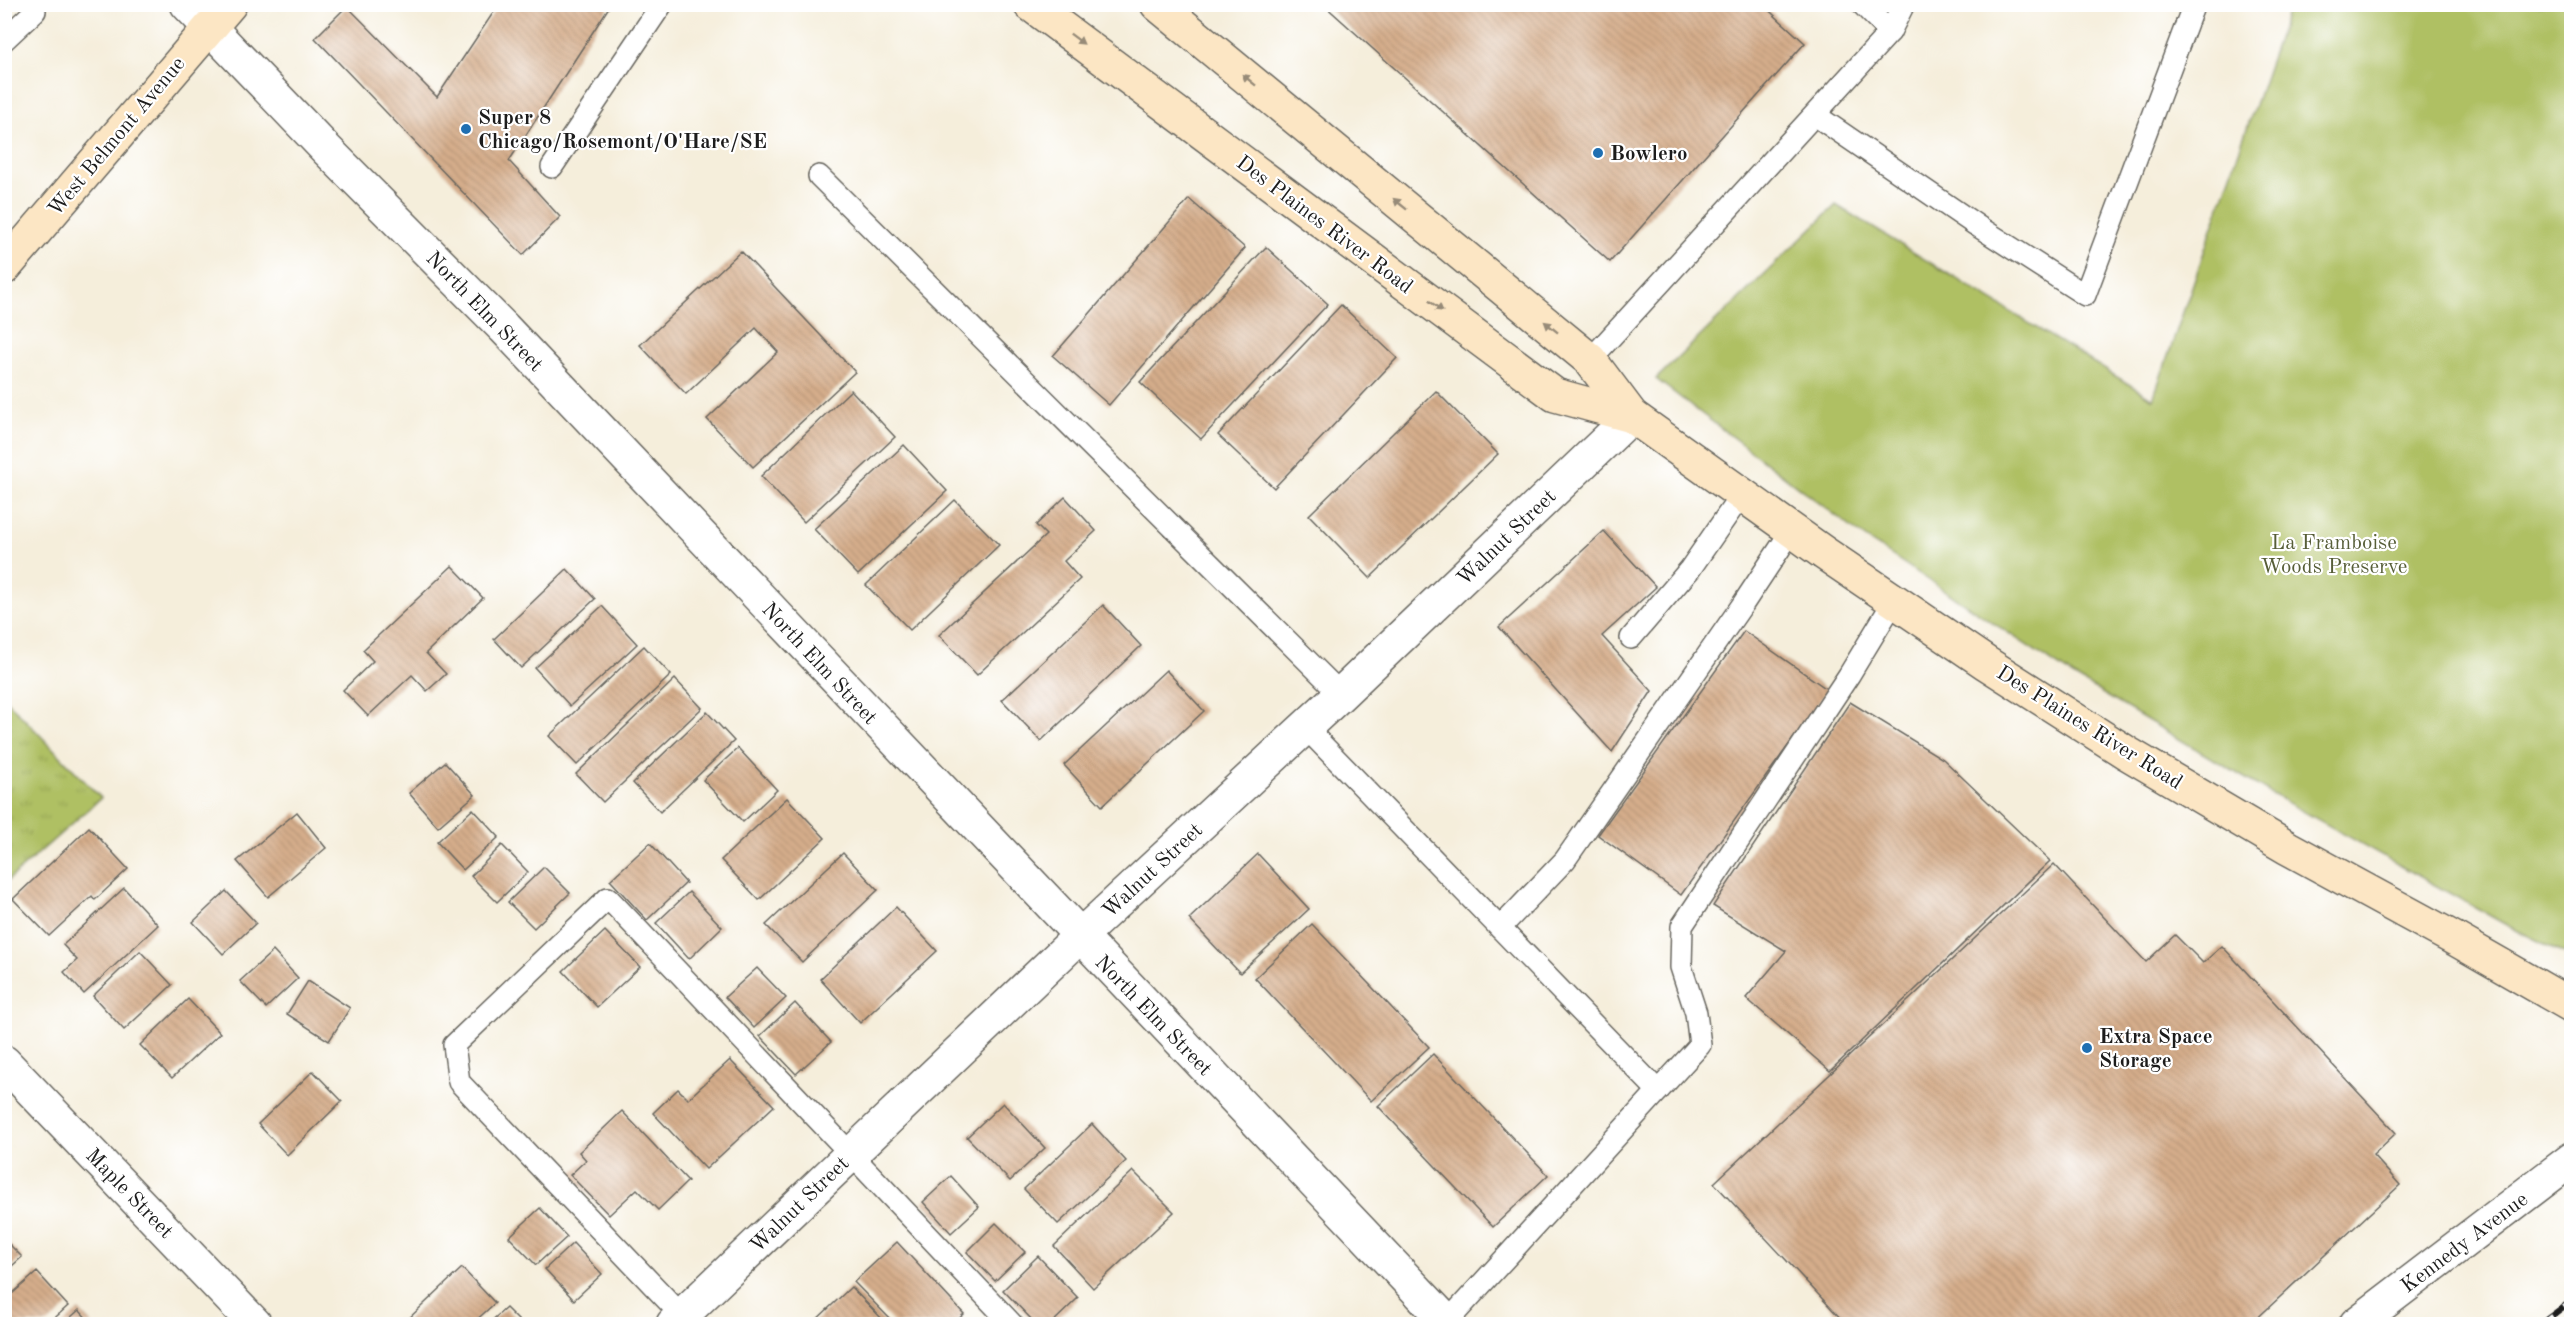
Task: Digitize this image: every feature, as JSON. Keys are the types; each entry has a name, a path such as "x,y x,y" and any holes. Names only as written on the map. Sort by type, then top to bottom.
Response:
{"main road":[{"name":"Des Plaines River Road","path":"1030,4 1555,395 1632,416"},
{"name":"Des Plaines River Road","path":"1157,4 1590,360 1632,416 1792,530 1894,601 2127,753 2288,848 2571,1005"},
{"name":"West Belmont Avenue","path":"4,268 209,12"}],"street":[{"name":"North Elm Street","path":"209,12 326,149 504,328 1448,1323"},
{"name":"Walnut Street","path":"682,1322 851,1155 1080,936 1341,694 1632,416"},
{"name":"Maple Street","path":"4,1062 255,1324"},
{"name":"Kennedy Avenue","path":"2356,1324 2571,1159"}],"lane":[{"path":"552,167 662,4"},
{"path":"1862,4 1890,32"},
{"path":"1590,360 1890,32 1904,4"},
{"path":"1815,115 1976,225 2085,295 2194,4"},
{"path":"4,40 35,11"},
{"path":"819,176 1341,694"},
{"path":"1631,638 1690,569 1742,494"},
{"path":"1500,928 1564,860 1792,530"},
{"path":"1448,1323 1700,1045 1696,1012 1681,967 1682,926 1849,675 1894,601"},
{"path":"1305,727 1658,1092"},
{"path":"682,1322 459,1082 454,1045 608,898 1012,1324"}],"green space":[{"name":"La Framboise Woods Preserve","path":"2290,4 2571,5 2571,957 2510,927 2265,790 2073,676 1864,537 1656,379 1836,205 2153,399"},
{"path":"4,698 101,798 5,883 4,883"}],"building":[{"name":"Super 8 Chicago/Rosemont/O'Hare/SE","path":"499,4 611,4 509,161 560,217 523,255 315,38 347,6 437,97"},
{"name":"Bowlero","path":"1323,4 1762,4 1805,43 1610,262"},
{"path":"1189,199 1245,248 1109,405 1053,356"},
{"path":"1266,247 1328,304 1201,439 1140,382"},
{"path":"741,251 855,372 753,467 707,419 778,352 756,328 686,394 640,345"},
{"path":"1341,305 1397,358 1274,488 1218,435"},
{"path":"851,390 895,437 804,522 761,476"},
{"path":"1436,391 1498,454 1370,578 1309,515"},
{"path":"904,445 947,491 858,575 814,529"},
{"path":"1065,497 1096,531 1064,561 1080,579 977,675 939,635 1046,535 1036,525"},
{"path":"955,500 999,545 910,630 866,585"},
{"path":"1604,531 1656,587 1602,636 1652,691 1612,752 1499,627"},
{"path":"452,566 483,598 426,653 446,674 427,691 412,675 368,716 343,690 373,661 363,650"},
{"path":"567,569 595,599 521,668 494,639"},
{"path":"1103,605 1141,646 1041,741 1002,700"},
{"path":"602,606 637,644 570,706 535,668"},
{"path":"1744,631 1828,690 1681,895 1598,835"},
{"path":"644,646 671,675 577,765 549,736"},
{"path":"1166,670 1204,711 1102,806 1064,765"},
{"path":"675,679 702,708 603,802 576,774"},
{"path":"1850,702 1943,759 2050,861 1830,1071 1746,998 1786,951 1713,906"},
{"path":"707,712 734,741 660,812 633,783"},
{"path":"738,748 777,790 743,822 703,780"},
{"path":"445,762 475,795 438,827 409,793"},
{"path":"787,798 825,838 759,900 721,860"},
{"path":"473,809 499,837 463,870 437,842"},
{"path":"297,812 326,848 268,897 237,861"},
{"path":"89,827 128,869 95,900 92,896 49,936 13,899"},
{"path":"650,843 686,883 647,920 610,880"},
{"path":"502,845 528,872 497,902 471,876"},
{"path":"843,853 878,890 802,962 766,925"},
{"path":"1258,854 1309,909 1240,973 1189,919"},
{"name":"Extra Space Storage","path":"2054,864 2146,962 2175,935 2203,963 2222,946 2396,1133 2373,1155 2400,1185 2251,1324 1846,1324 1714,1183"},
{"path":"544,867 570,893 534,928 508,902"},
{"path":"124,888 158,925 84,994 64,972 77,960 63,945"},
{"path":"226,891 256,923 223,954 193,922"},
{"path":"689,892 722,927 689,959 656,923"},
{"path":"896,907 937,951 860,1023 820,979"},
{"path":"1312,924 1429,1047 1371,1101 1255,978"},
{"path":"605,931 640,967 597,1007 563,971"},
{"path":"140,951 172,985 124,1030 93,996"},
{"path":"273,951 298,978 266,1008 240,981"},
{"path":"757,968 786,998 754,1028 725,997"},
{"path":"308,981 350,1008 329,1041 287,1014"},
{"path":"188,999 220,1033 172,1078 140,1045"},
{"path":"795,1003 831,1042 796,1074 760,1036"},
{"path":"1433,1054 1548,1175 1493,1227 1378,1106"},
{"path":"730,1060 774,1106 706,1169 653,1113 678,1089 688,1099"},
{"path":"313,1071 342,1101 287,1155 258,1124"},
{"path":"1003,1103 1045,1148 1010,1181 967,1137"},
{"path":"622,1111 688,1181 658,1210 637,1189 609,1215 570,1175 586,1160 579,1152"},
{"path":"1092,1124 1126,1161 1058,1224 1024,1189"},
{"path":"1133,1171 1174,1212 1093,1288 1054,1246"},
{"path":"951,1176 979,1207 951,1233 923,1202"},
{"path":"540,1208 567,1237 536,1265 509,1237"},
{"path":"996,1223 1025,1252 995,1281 967,1252"},
{"path":"4,1239 22,1257 4,1273"},
{"path":"897,1242 964,1314 953,1324 895,1324 854,1282"},
{"path":"573,1243 602,1274 574,1300 545,1269"},
{"path":"1038,1256 1078,1298 1051,1324 1036,1324 1003,1290"},
{"path":"462,1268 495,1303 472,1324 404,1323"},
{"path":"37,1272 68,1306 48,1324 4,1324 4,1301"},
{"path":"851,1287 887,1324 812,1324"},
{"path":"506,1308 522,1324 488,1324"},
{"path":"79,1310 92,1324 63,1324"}],"railway":[{"path":"2541,1324 2572,1301"}],"place":[{"name":"Super 8 Chicago/Rosemont/O'Hare/SE","path":"466,129"},
{"name":"Bowlero","path":"1598,153"},
{"name":"Extra Space Storage","path":"2087,1048"}]}
